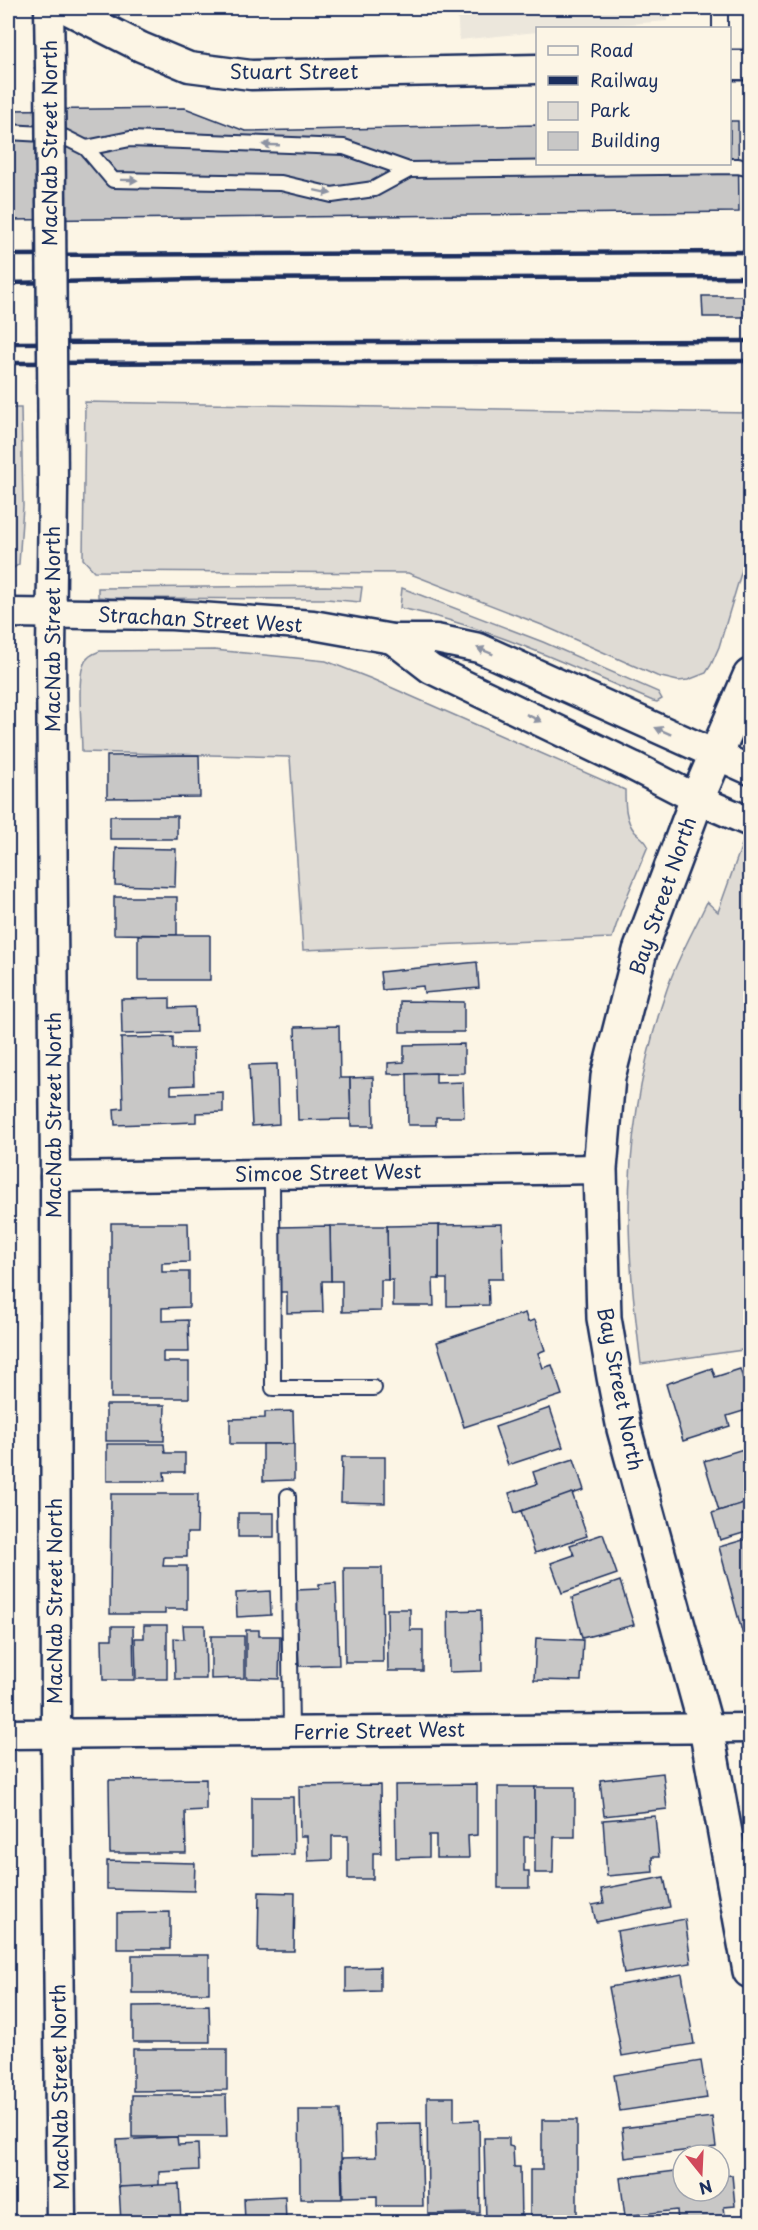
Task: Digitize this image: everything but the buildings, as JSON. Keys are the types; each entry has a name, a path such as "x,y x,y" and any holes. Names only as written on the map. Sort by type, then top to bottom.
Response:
{"street":[{"name":"MacNab Street North","path":"49,8 53,488 51,614 56,1735 61,2223"},
{"name":"Stuart Street","path":"64,8 141,47 189,67 241,74 536,69"},
{"path":"731,65 750,65"},
{"name":"Strachan Street West","path":"8,614 172,615 313,625 392,639 436,639 479,648 750,770"},
{"name":"Strachan Street West","path":"392,639 431,669 633,766 697,800 750,822"},
{"name":"Bay Street North","path":"750,676 697,800 640,951 608,1077 600,1169 604,1318 614,1377 624,1429 706,1728 750,1971"},
{"name":"Simcoe Street West","path":"55,1177 600,1169"},
{"name":"Ferrie Street West","path":"8,1734 750,1728"}],"lane":[{"path":"720,8 720,27"},
{"path":"8,132 60,135 86,148 113,180 281,183 332,195 374,189 409,170"},
{"path":"86,148 130,139 344,147 409,170 738,166 750,169"},
{"path":"272,1174 273,1388 374,1388"},
{"path":"288,1496 291,1732"}],"shaded area":[{"path":"457,8 666,8 667,21 592,27 536,27 536,32 459,40"}],"green space":[{"path":"85,402 750,413 750,543 719,647 711,665 706,673 678,681 657,676 542,625 408,573 94,571 83,559"},
{"path":"8,408 21,408 23,506 19,564 8,572"},
{"path":"362,587 360,602 326,599 98,597 98,588"},
{"path":"402,588 543,642 658,692 662,699 657,702 653,701 497,636 400,608"},
{"path":"214,650 326,661 625,790 629,822 648,846 612,938 303,950 290,757 82,752 80,683 83,666 90,656 100,651"},
{"path":"750,822 750,1349 641,1364 631,1270 629,1214 634,1128 644,1072 658,1016 676,967 707,902 718,912"}],"railway":[{"path":"8,255 750,252"},
{"path":"8,283 200,279 750,277"},
{"path":"8,343 750,341"},
{"path":"8,363 750,361"}]}
